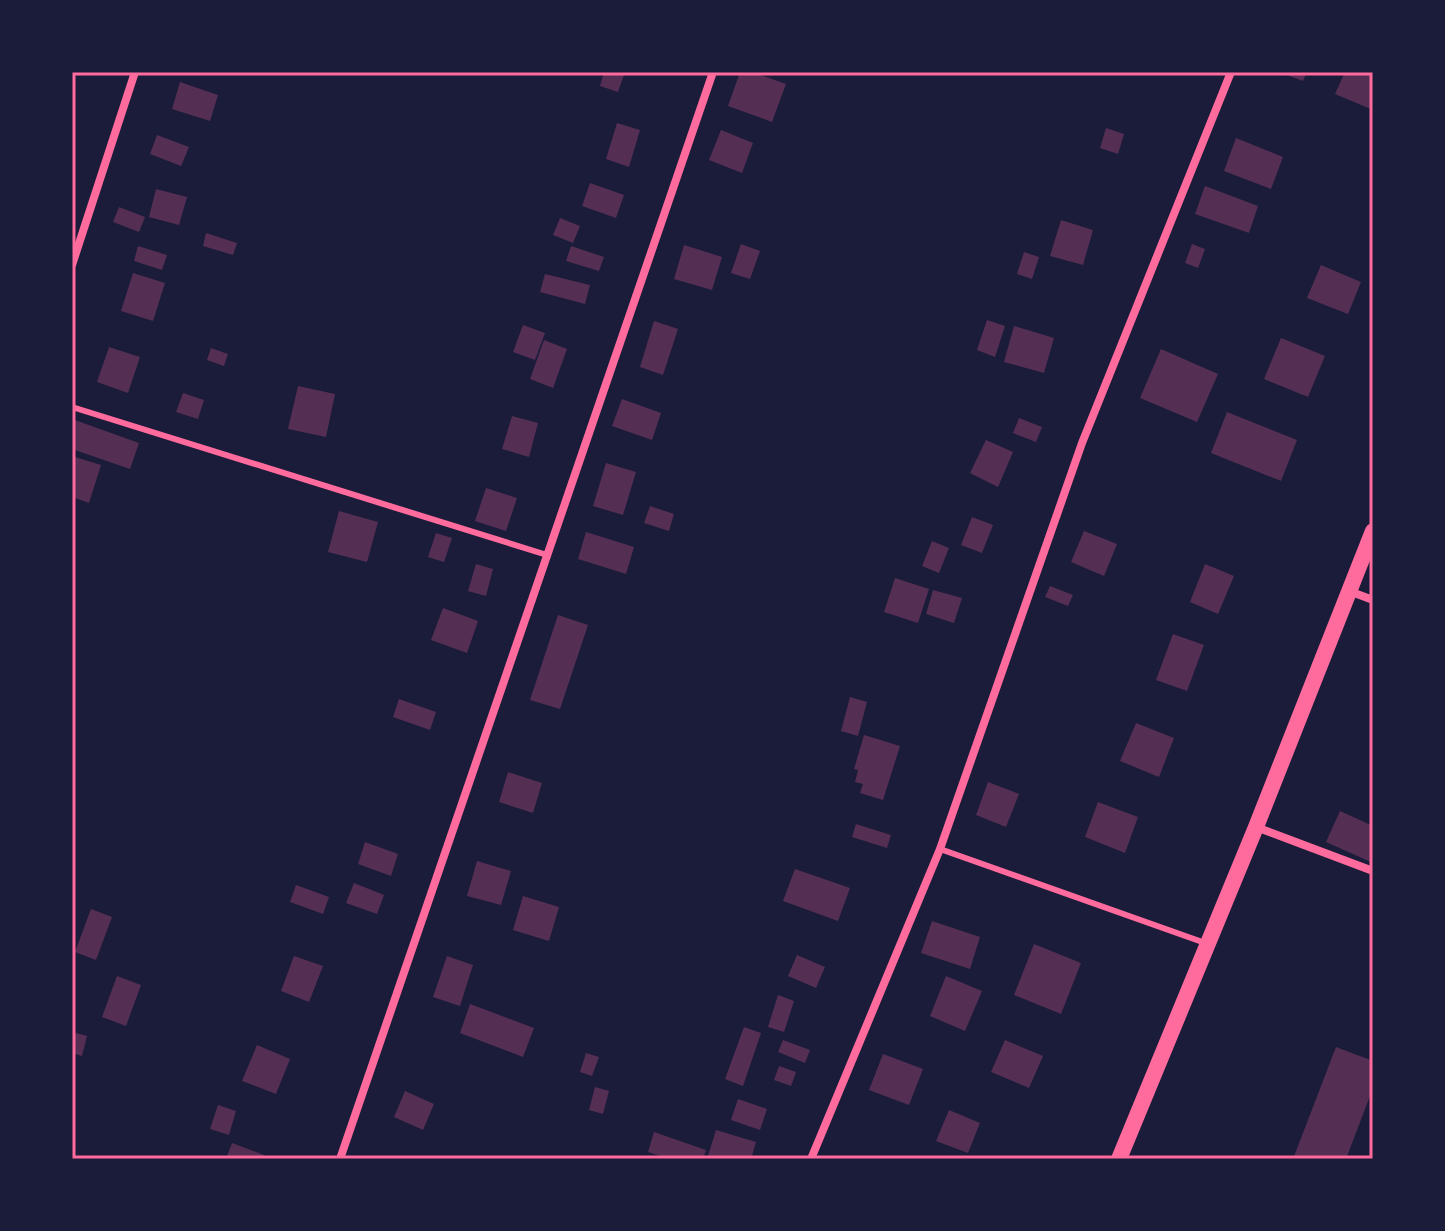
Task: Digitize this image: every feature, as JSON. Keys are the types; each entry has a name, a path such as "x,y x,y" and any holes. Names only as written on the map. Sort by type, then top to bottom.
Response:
{"main road":[{"path":"1119,1159 1256,827 1373,531"}],"street":[{"path":"72,265 135,72"},
{"path":"340,1159 713,72"},
{"path":"811,1159 940,849 1082,443 1231,72"},
{"path":"1349,591 1373,600"},
{"path":"1256,827 1373,871"}],"lane":[{"path":"72,407 547,555"},
{"path":"940,849 1208,944"}],"building":[{"path":"604,72 625,72 618,92 600,86"},
{"path":"740,72 752,72 786,84 772,122 728,106"},
{"path":"1279,72 1307,72 1303,81"},
{"path":"1345,72 1373,72 1373,110 1335,94"},
{"path":"180,82 218,95 210,121 172,109"},
{"path":"617,123 640,130 629,167 606,159"},
{"path":"1106,128 1124,134 1118,154 1100,148"},
{"path":"721,130 753,143 742,173 709,160"},
{"path":"157,135 189,147 181,166 150,154"},
{"path":"1236,138 1283,157 1271,189 1224,171"},
{"path":"590,183 624,195 616,218 582,206"},
{"path":"1205,186 1258,206 1249,233 1195,214"},
{"path":"156,189 187,197 179,225 149,217"},
{"path":"119,207 145,217 139,232 113,222"},
{"path":"560,218 580,226 573,243 553,235"},
{"path":"1061,220 1093,230 1083,265 1050,256"},
{"path":"206,233 237,243 233,255 203,246"},
{"path":"741,244 760,251 750,279 731,273"},
{"path":"1192,244 1205,249 1198,268 1185,263"},
{"path":"684,245 722,257 712,290 674,279"},
{"path":"138,246 167,255 162,270 134,261"},
{"path":"571,246 604,257 599,271 566,261"},
{"path":"1024,252 1039,257 1032,279 1017,274"},
{"path":"1321,265 1361,282 1348,314 1307,298"},
{"path":"133,273 165,283 153,321 121,311"},
{"path":"545,274 590,285 585,304 540,292"},
{"path":"987,320 1005,326 995,357 977,350"},
{"path":"654,321 678,329 663,375 640,367"},
{"path":"523,325 545,333 535,360 513,352"},
{"path":"1014,326 1054,338 1044,373 1004,362"},
{"path":"1281,338 1325,356 1308,397 1264,379"},
{"path":"544,340 567,349 553,388 530,379"},
{"path":"109,347 140,357 128,393 97,382"},
{"path":"211,348 228,354 224,366 207,360"},
{"path":"1161,349 1218,374 1197,422 1140,398"},
{"path":"298,386 335,394 326,437 288,429"},
{"path":"183,393 204,400 198,419 176,412"},
{"path":"622,399 661,413 652,440 612,426"},
{"path":"1227,412 1297,440 1281,481 1211,453"},
{"path":"512,416 538,423 529,457 502,449"},
{"path":"1019,418 1042,427 1036,442 1013,433"},
{"path":"72,419 139,443 130,469 72,449"},
{"path":"986,440 1013,452 998,487 970,473"},
{"path":"72,456 101,465 89,503 72,497"},
{"path":"606,463 636,472 623,515 593,506"},
{"path":"486,488 517,498 506,531 475,521"},
{"path":"650,506 674,514 669,531 644,523"},
{"path":"339,511 378,522 367,562 328,552"},
{"path":"972,517 993,525 982,553 961,545"},
{"path":"1084,531 1117,544 1104,576 1071,562"},
{"path":"586,532 634,547 626,574 578,559"},
{"path":"436,533 452,538 444,562 428,557"},
{"path":"932,541 949,548 939,573 922,566"},
{"path":"476,564 493,569 486,596 468,591"},
{"path":"1205,564 1234,576 1218,614 1190,602"},
{"path":"895,578 929,589 918,623 884,612"},
{"path":"1050,586 1073,595 1068,606 1045,597"},
{"path":"933,590 962,598 954,623 926,614"},
{"path":"443,608 478,621 467,653 431,640"},
{"path":"558,615 588,625 560,709 530,700"},
{"path":"1173,634 1204,645 1187,691 1156,680"},
{"path":"850,697 867,702 858,736 841,731"},
{"path":"399,699 436,712 430,730 393,717"},
{"path":"1136,723 1174,738 1159,777 1120,761"},
{"path":"864,735 900,746 883,800 860,793 863,784 855,782 858,770 854,769"},
{"path":"508,772 542,783 533,813 499,802"},
{"path":"988,782 1019,794 1006,827 976,815"},
{"path":"1098,802 1138,817 1125,853 1085,837"},
{"path":"1340,811 1373,826 1373,863 1326,842"},
{"path":"856,824 891,835 887,848 852,837"},
{"path":"365,842 398,854 391,876 358,864"},
{"path":"477,861 511,871 501,905 467,896"},
{"path":"795,869 850,888 838,921 783,901"},
{"path":"354,883 384,895 377,914 346,903"},
{"path":"296,885 329,897 323,914 290,902"},
{"path":"523,896 559,907 549,941 513,930"},
{"path":"91,909 112,917 96,960 75,952"},
{"path":"932,921 980,937 970,969 921,953"},
{"path":"1034,944 1081,963 1061,1014 1014,995"},
{"path":"797,955 825,967 816,988 788,976"},
{"path":"294,956 323,966 309,1002 281,991"},
{"path":"447,956 473,965 460,1006 433,997"},
{"path":"117,976 141,985 126,1026 102,1017"},
{"path":"946,976 982,991 965,1031 930,1016"},
{"path":"778,995 794,1001 784,1032 768,1027"},
{"path":"470,1004 534,1028 523,1057 460,1033"},
{"path":"744,1027 761,1033 743,1086 725,1079"},
{"path":"72,1032 87,1036 82,1056 72,1053"},
{"path":"783,1040 810,1050 805,1063 778,1052"},
{"path":"1005,1040 1043,1056 1029,1088 991,1072"},
{"path":"257,1045 290,1059 276,1094 242,1081"},
{"path":"1336,1047 1373,1061 1373,1088 1346,1159 1293,1159"},
{"path":"586,1053 599,1057 592,1076 580,1072"},
{"path":"883,1054 923,1069 909,1105 869,1090"},
{"path":"779,1066 796,1072 791,1086 774,1080"},
{"path":"595,1087 609,1091 603,1114 589,1110"},
{"path":"405,1091 434,1104 423,1130 394,1117"},
{"path":"738,1099 767,1109 760,1130 731,1120"},
{"path":"218,1105 236,1111 229,1135 210,1129"},
{"path":"949,1110 980,1123 968,1153 936,1141"},
{"path":"716,1130 756,1142 751,1159 707,1159"},
{"path":"654,1132 706,1150 703,1159 670,1159 648,1152"},
{"path":"232,1143 264,1155 262,1159 226,1159"}]}
